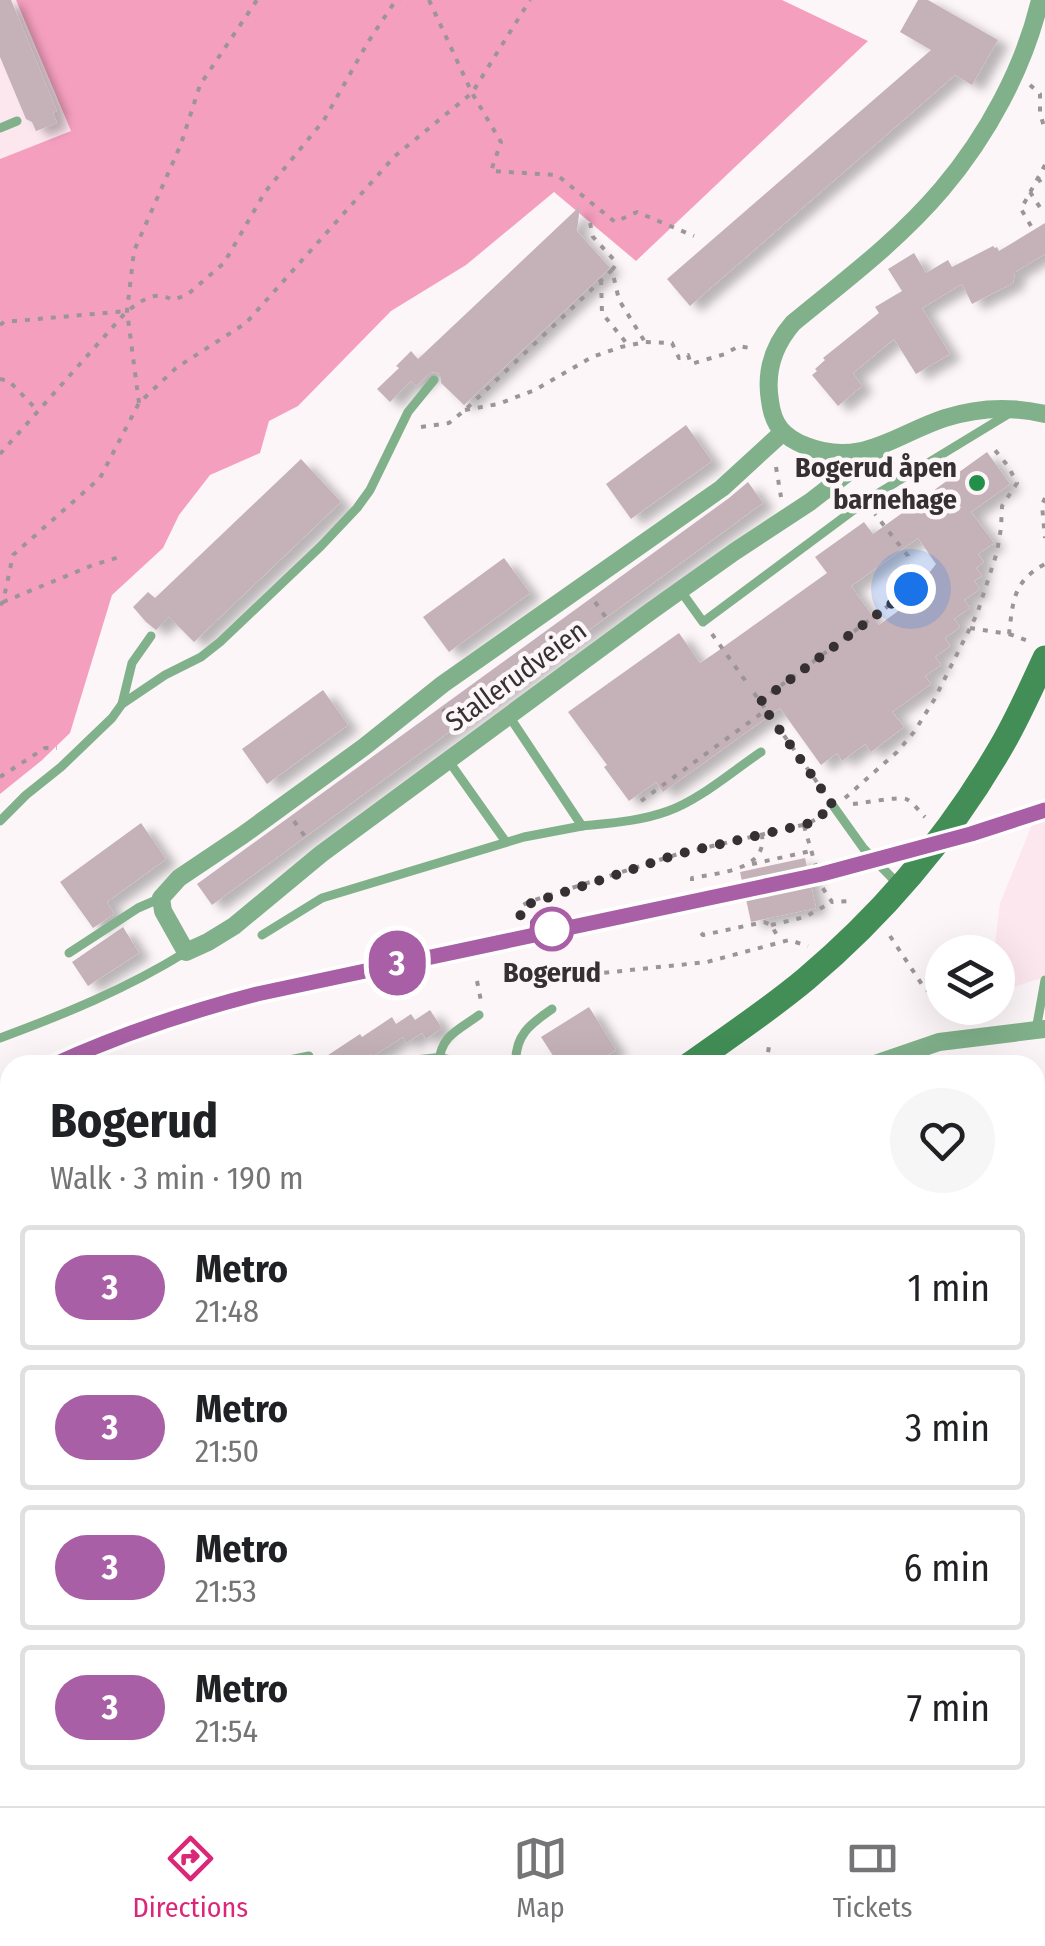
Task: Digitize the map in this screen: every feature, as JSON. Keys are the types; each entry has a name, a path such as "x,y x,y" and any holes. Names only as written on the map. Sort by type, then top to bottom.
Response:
{"main road":[{"path":"703,1055 804,980 872,917 930,851 1003,744 1037,650"}],"street":[{"path":"776,438 768,386 773,352 780,337 894,239 942,190 1000,102 1032,32 1040,0"},
{"name":"Stallerudveien","path":"162,898 179,878 364,747 442,684 722,488 776,438 838,454 881,447 945,418 990,408 1045,414"},
{"name":"Stallerudveien","path":"186,952 234,926 320,854 881,447"},
{"path":"162,898 163,911 186,952"},
{"path":"902,1055 940,1042 1041,1029"}],"lane":[{"path":"0,128 17,122"},
{"path":"0,821 82,747 122,704 220,642 321,546 370,490 402,425 434,380"},
{"path":"680,590 703,622 865,502 1017,409"},
{"path":"122,704 132,663 151,636"},
{"path":"509,716 582,826"},
{"path":"262,935 322,898 524,836 669,811 761,752"},
{"path":"448,760 506,842"},
{"path":"834,807 864,849 900,886"},
{"path":"69,953 138,908 162,898"},
{"name":"Stallerudveien","path":"0,1038 78,1010 186,952"},
{"path":"1041,1029 1045,980"},
{"path":"515,1055 527,1026 552,1010"},
{"path":"444,1055 443,1043 478,1015"}],"path":[{"path":"139,403 127,311 134,251 181,144 200,85 256,0"},
{"path":"0,454 127,311 150,295 172,300 187,295 224,263 265,192 324,120 368,42 400,0"},
{"path":"429,0 472,93 501,142 491,171 557,176 615,222 637,212 694,236"},
{"path":"2,604 13,555 100,478 139,403 176,368 246,323 395,156 472,93 530,0"},
{"path":"1029,84 1040,94 1045,130"},
{"path":"1031,226 1020,209 1045,165"},
{"path":"1038,178 1045,189"},
{"path":"1030,192 1043,212"},
{"path":"402,425 446,424 465,410 616,266 593,236 590,223"},
{"path":"612,270 619,300 645,342"},
{"path":"601,280 602,313 628,345"},
{"path":"0,325 127,311"},
{"path":"465,410 498,404 535,390 592,357 628,345 672,344 679,358 688,355 691,364 739,346 754,349"},
{"path":"0,379 9,381 38,410"},
{"path":"776,438 780,522"},
{"path":"520,917 523,906 542,898 678,854 804,825 834,807 897,752 934,700 980,606 997,552 1002,506 1017,484 994,448"},
{"path":"1045,498 1045,538"},
{"path":"760,702 911,589 908,556 865,502"},
{"path":"2,604 123,556"},
{"path":"1009,634 1014,594 1022,580 1045,564"},
{"path":"590,596 602,612"},
{"path":"703,622 747,683"},
{"path":"970,628 1009,634 1037,650"},
{"path":"754,693 834,807"},
{"path":"440,706 452,721"},
{"path":"611,822 766,710"},
{"path":"0,777 45,748 82,747"},
{"path":"834,807 902,797 925,817"},
{"path":"804,825 822,887 832,902"},
{"path":"744,866 760,853 762,835"},
{"path":"692,881 811,851"},
{"path":"701,934 754,922 771,925 804,917 832,902 855,901"},
{"path":"771,925 780,942"},
{"path":"887,932 925,988"},
{"path":"531,970 545,979 689,965 789,940 808,946"},
{"path":"767,1055 770,1034"}],"shaded area":[{"path":"0,0 16,0 71,132 0,159"},
{"path":"16,0 782,0 868,41 636,261 554,192 466,265 391,311 298,406 269,421 260,453 210,475 179,515 163,548 112,595 70,733 0,794 0,159 71,131"},
{"path":"1045,802 1045,977 1015,987 1015,935 996,935 1000,903"}],"building":[{"path":"0,0 11,0 57,111 53,113 57,123 36,131 26,119 0,57"},
{"path":"918,0 928,0 998,40 972,85 955,75 690,306 667,279 931,50 900,32"},
{"path":"580,206 577,231 610,268 464,405 441,383 440,374 434,372 416,386 411,381 390,402 377,389 411,351 418,359"},
{"path":"1045,223 1045,254 1015,272 1013,283 972,304 962,284 922,308 950,354 916,374 894,339 853,373 862,386 838,406 812,375 823,358 879,313 875,307 902,291 888,269 914,253 926,273 948,260 952,267 993,246 999,251"},
{"path":"686,425 712,461 631,519 606,484"},
{"path":"987,452 1010,484 971,512 994,543 978,554 984,562 976,568 982,576 974,581 980,589 964,600 970,608 954,619 960,627 945,638 950,646 935,657 941,665 925,676 931,684 892,712 904,727 871,752 865,744 842,761 837,753 821,765 780,708 663,792 656,782 629,801 568,712 679,633 700,663 827,573 815,557 864,522 873,534","holes":["918,538 936,564 926,577 927,590 879,625 851,586"]},
{"path":"301,459 341,502 194,642 169,617 156,630 146,622 133,607 148,592 155,598"},
{"path":"748,482 763,503 212,905 197,884"},
{"path":"504,558 530,593 449,652 423,617"},
{"path":"323,690 348,725 267,784 242,749"},
{"path":"141,823 166,859 107,902 114,914 93,928 60,882"},
{"path":"805,858 816,908 751,922 740,872"},
{"path":"123,927 139,953 88,986 72,962"},
{"path":"589,1007 616,1050 608,1055 553,1055 541,1037"},
{"path":"430,1010 442,1028 426,1039 422,1033 406,1043 403,1037 375,1055 328,1055 392,1017 396,1024 411,1014 415,1020"}],"railway":[{"path":"77,1055 184,1015 273,991 743,890"}],"metro line":[{"name":"3","path":"76,1055 192,1011 280,988 822,874 1045,810"}],"place":[{"name":"Bogerud åpen barnehage","path":"977,483"},
{"name":"Bogerud","path":"552,929"}],"route":[{"path":"552,929 520,917 520,910 528,902 678,854 807,824 834,807 760,702 911,589"}]}
